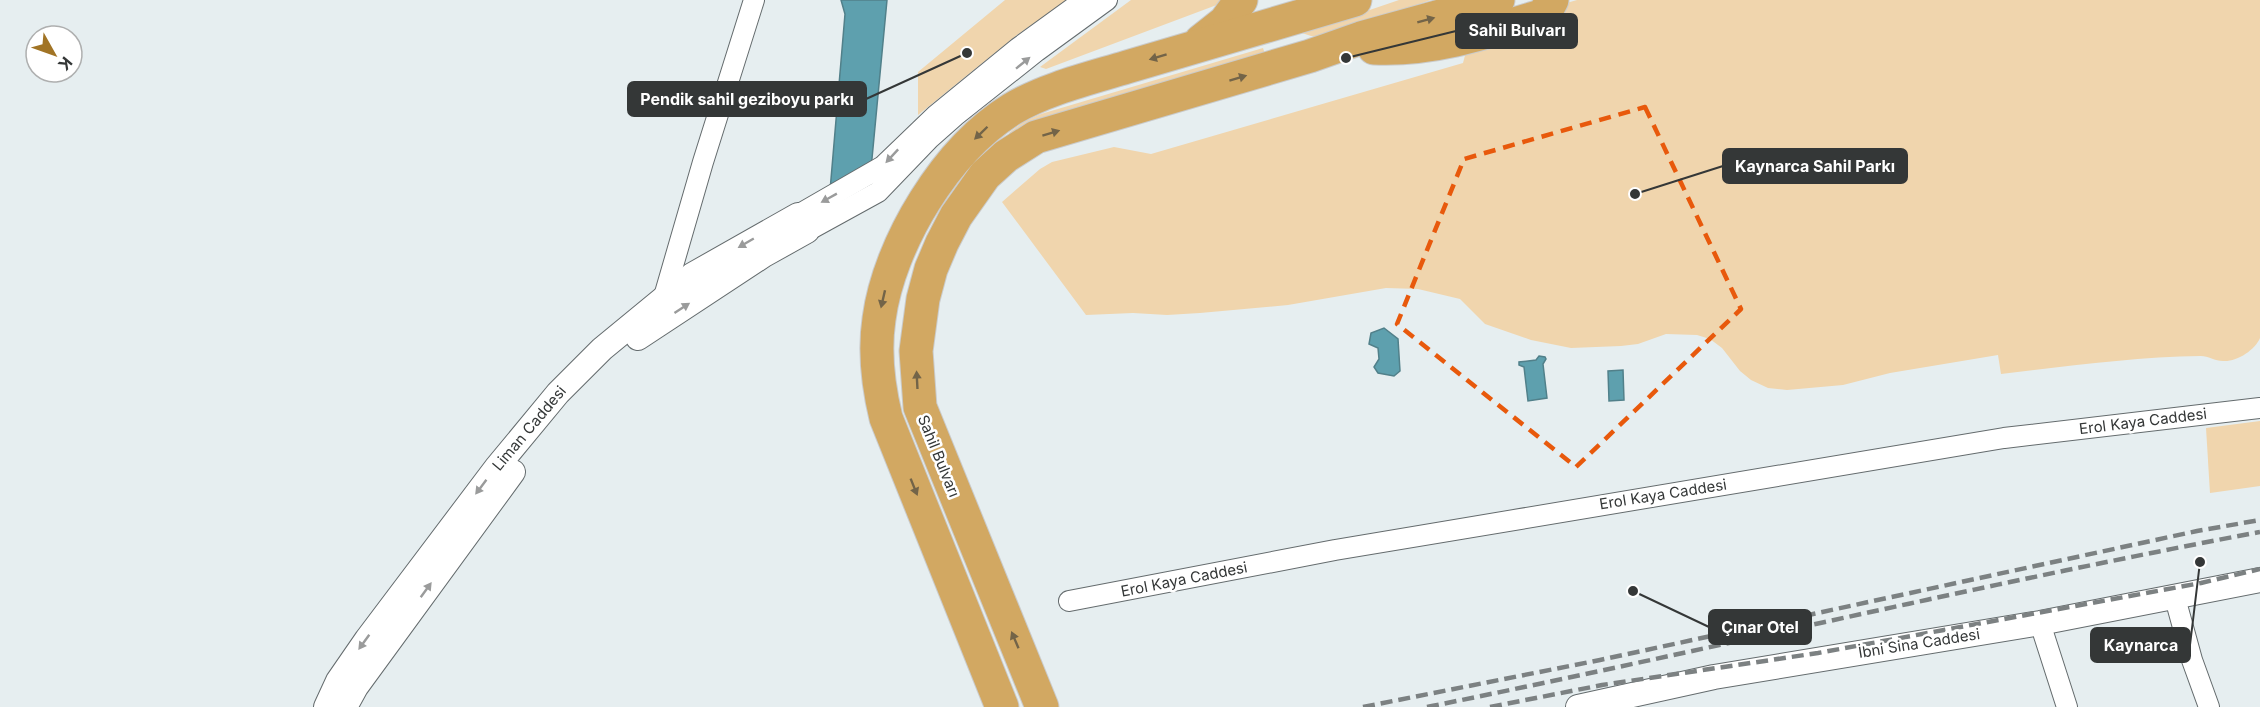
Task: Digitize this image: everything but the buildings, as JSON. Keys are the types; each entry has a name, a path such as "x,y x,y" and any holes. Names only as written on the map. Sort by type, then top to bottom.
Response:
{"highway":[{"path":"1193,47 1225,22 1241,0"},
{"path":"1002,707 886,418 880,395 877,344 879,319 888,280 902,244 934,188 967,147 995,120 1031,99 1193,47 1272,12 1355,0"},
{"name":"Sahil Bulvarı","path":"1042,707 920,407 916,351 918,327 931,269 942,243 971,194 985,175 1006,156 1036,138 1303,58 1361,38 1498,0"},
{"path":"1334,48 1396,49 1442,43 1544,15 1552,0"},
{"path":"1272,12 1288,45 1303,58"}],"street":[{"path":"663,300 754,0"},
{"path":"864,189 883,166 927,122 1018,48 1084,0"},
{"path":"802,223 864,189 886,185 929,139 955,116 1037,51 1107,0"},
{"name":"Liman Caddesi","path":"326,707 338,681 361,646 532,423 558,393 602,349 708,264 802,223"},
{"name":"Liman Caddesi","path":"345,707 356,687 525,456 561,411 599,371 645,332 764,255 802,223"},
{"name":"Erol Kaya Caddesi","path":"1069,601 1346,548 1981,442 2260,408"},
{"name":"İbni Sina Caddesi","path":"1578,707 1714,677 2040,622 2260,580"},
{"path":"2175,598 2192,660 2209,707"},
{"path":"2040,622 2067,707"}],"highlighted area":[{"path":"1645,107 1741,309 1576,467 1397,324 1464,159"}],"shaded area":[{"path":"1005,0 1067,0 1017,35 918,115 918,72"},
{"path":"1131,0 1224,0 1222,3 1046,69 1040,67"},
{"path":"1399,0 1431,0 1323,37 1302,33"},
{"path":"1577,0 2260,0 2260,338 2245,354 2228,361 2201,356 2151,358 2001,374 1998,355 1890,373 1843,385 1787,390 1768,388 1751,380 1740,371 1722,348 1710,339 1697,335 1666,334 1638,344 1571,348 1531,340 1485,324 1460,299 1418,289 1386,288 1288,305 1200,313 1086,315 1002,202 1040,169 1052,162 1114,147 1151,154 1463,63 1468,44 1539,11"},
{"path":"1263,48 1266,57 1010,136 1009,133 1023,122 1041,114"},
{"path":"2260,421 2260,486 2210,493 2206,428"}],"water":[{"path":"841,0 887,0 871,169 830,191 845,14"},
{"path":"1384,328 1398,339 1400,371 1394,376 1378,373 1374,367 1379,359 1378,348 1369,344 1371,333"},
{"path":"1539,356 1546,359 1543,364 1547,398 1528,401 1524,367 1519,365 1519,362 1536,360"},
{"path":"1623,370 1624,400 1609,401 1608,371"}],"railway":[{"path":"1363,707 1600,660 2197,531 2260,520"},
{"path":"1427,707 2051,573 2260,532"},
{"path":"1490,707 1602,685 1818,653 2201,583 2260,569"}],"place":[{"name":"Pendik sahil geziboyu parkı","path":"967,53"},
{"name":"Sahil Bulvarı","path":"1346,58"},
{"name":"Kaynarca Sahil Parkı","path":"1635,194"},
{"name":"Kaynarca","path":"2200,562"},
{"name":"Çınar Otel","path":"1633,591"}]}
